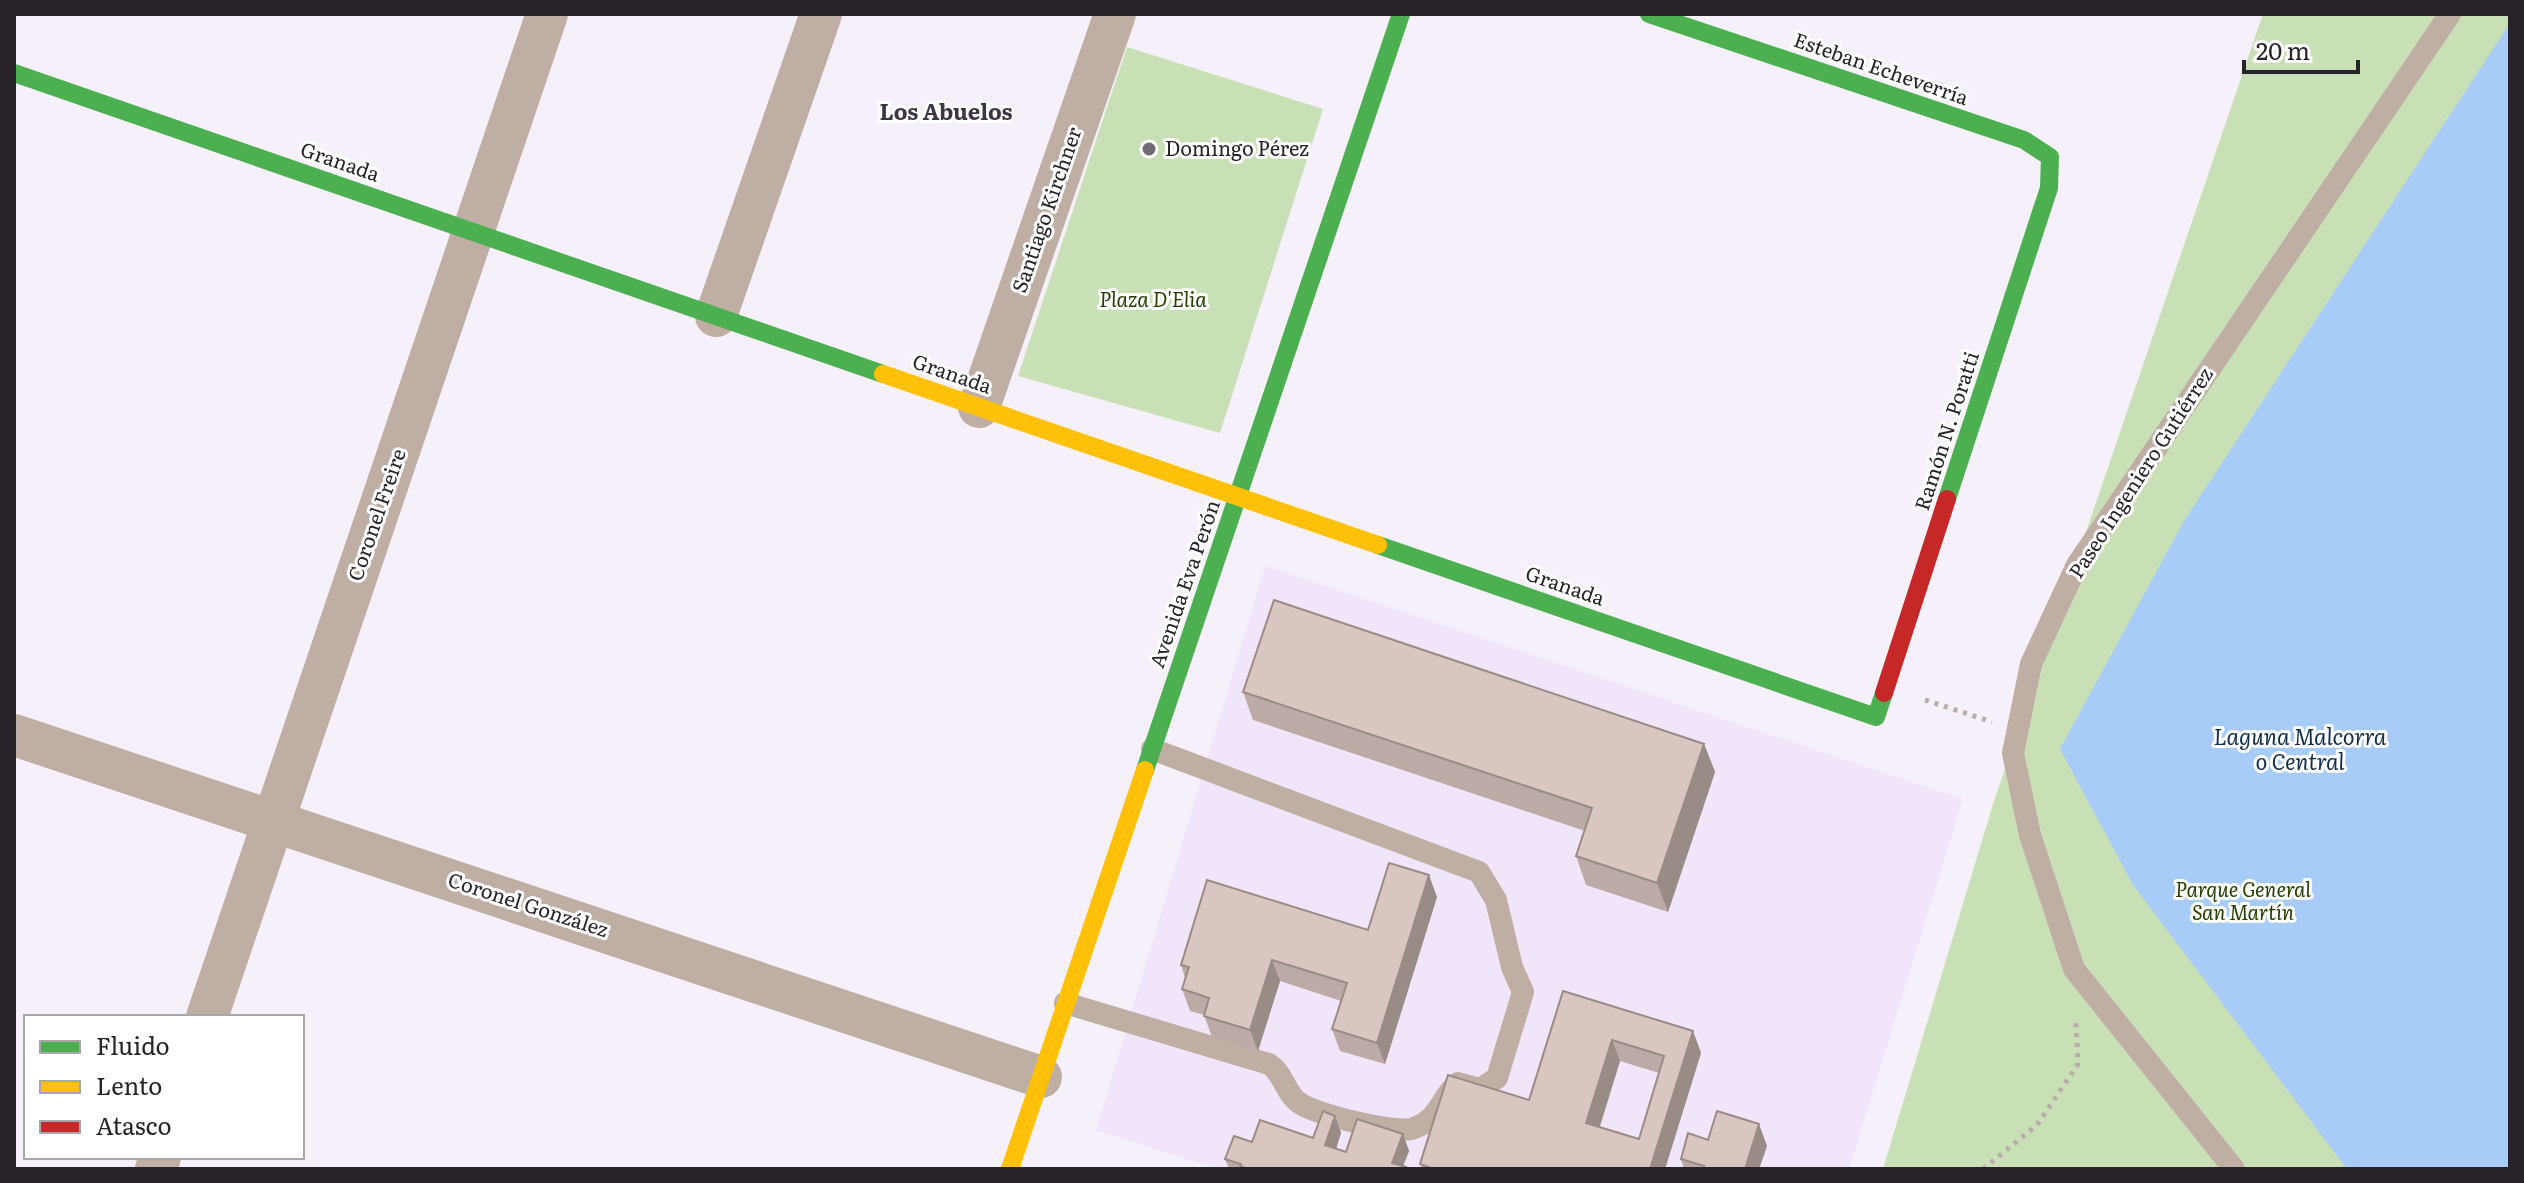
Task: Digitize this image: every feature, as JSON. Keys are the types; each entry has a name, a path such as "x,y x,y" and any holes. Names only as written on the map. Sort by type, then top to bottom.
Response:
{"street":[{"name":"Coronel Freire","path":"208,1015 547,14"},
{"path":"716,316 821,14"},
{"name":"Santiago Kirchner","path":"979,407 1115,14"},
{"name":"Avenida Eva Perón","path":"1010,1169 1401,14"},
{"name":"Esteban Echeverría","path":"1649,14 2024,140 2050,157"},
{"name":"Granada","path":"14,73 1876,717"},
{"name":"Ramón N. Poratti","path":"1876,717 2049,188 2050,157"},
{"name":"Coronel González","path":"14,735 1041,1077"}],"lane":[{"name":"Paseo Ingeniero Gutiérrez","path":"2234,1169 2074,969 2030,835 2013,753 2017,730 2031,664 2077,565 2450,14"},
{"path":"1065,1003 1269,1064 1281,1072 1294,1099 1306,1108 1381,1128 1411,1129 1427,1121 1439,1109 1447,1091 1458,1083 1480,1089 1497,1078 1523,992 1512,967 1496,900 1479,872 1152,749"}],"path":[{"path":"1887,687 2017,730"},
{"path":"1983,1169 2037,1125 2078,1064 2074,969"}],"shaded area":[{"path":"1265,566 1963,799 1849,1169 1218,1169 1096,1130"}],"green space":[{"name":"Parque General San Martín","path":"2263,14 2510,14 2510,1169 1883,1169 1994,801"},
{"name":"Plaza D'Elia","path":"1127,47 1323,109 1220,433 1018,376"}],"water":[{"name":"Laguna Malcorra o Central","path":"2510,23 2510,1169 2347,1169 2133,885 2060,749 2184,521"}],"building":[{"path":"1274,600 1704,744 1657,883 1576,856 1592,808 1243,692"},
{"path":"1389,863 1429,875 1377,1043 1332,1029 1347,983 1272,960 1250,1030 1204,1016 1209,998 1182,989 1189,967 1181,965 1207,880 1368,930"},
{"path":"1563,991 1693,1031 1650,1169 1434,1169 1420,1164 1448,1075 1529,1100","holes":["1612,1040 1664,1056 1639,1139 1586,1123"]},
{"path":"1323,1111 1335,1116 1325,1145 1346,1152 1357,1119 1403,1134 1392,1163 1405,1169 1249,1169 1225,1159 1234,1136 1252,1142 1260,1120 1313,1138"},
{"path":"1717,1111 1759,1124 1745,1169 1703,1169 1704,1166 1681,1159 1688,1133 1708,1140"}],"traffic: fast":[{"path":"1145,770 1401,14"},
{"path":"1649,14 2024,140 2050,157 2049,188 1947,499"},
{"path":"14,73 883,374"},
{"path":"1378,545 1876,717 1884,693"}],"traffic: slow":[{"path":"883,374 1378,545"},
{"path":"1010,1169 1145,770"}],"traffic: jam":[{"path":"1884,693 1947,499"}],"place":[{"name":"Domingo Pérez","path":"1149,149"}],"district":[{"name":"Los Abuelos","path":"946,112"}]}
